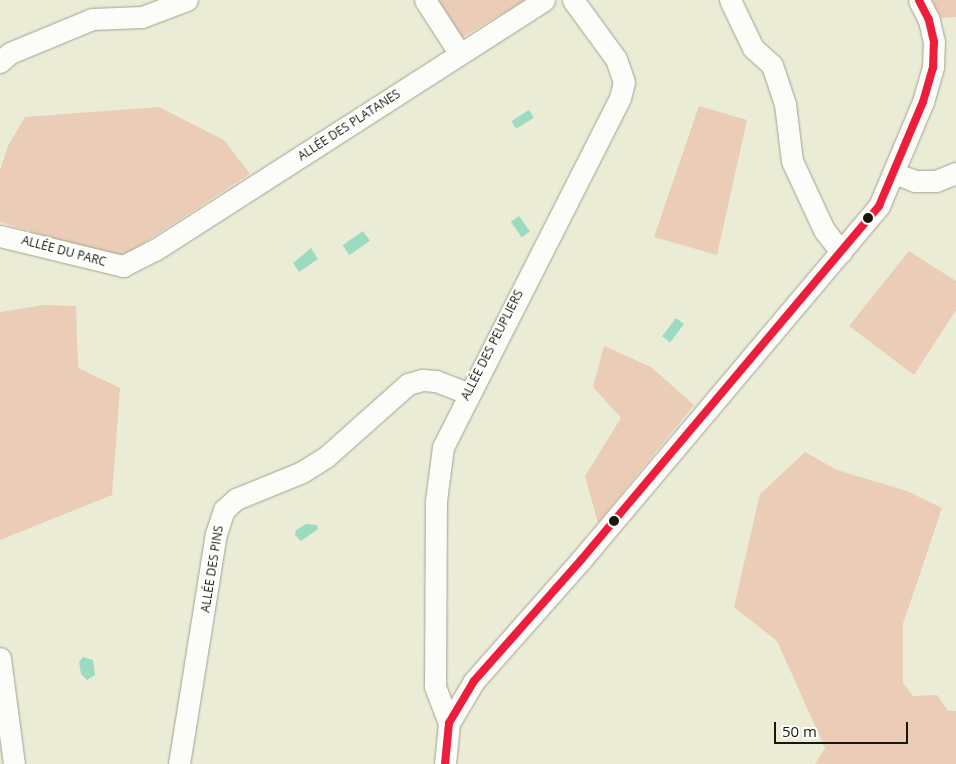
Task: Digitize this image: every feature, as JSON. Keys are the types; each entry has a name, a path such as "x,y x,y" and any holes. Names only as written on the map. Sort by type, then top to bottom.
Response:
{"street":[{"path":"0,62 10,52 92,19 142,17 187,0"},
{"path":"425,0 460,54"},
{"name":"ALLÉE DES PLATANES","path":"155,250 544,0"},
{"name":"ALLÉE DES PEUPLIERS","path":"449,723 435,686 437,486 443,447 468,393 620,98 624,82 616,59 573,0"},
{"path":"730,0 753,48 772,65 785,104 792,161 824,230 841,252"},
{"path":"445,764 449,723 474,681 581,560 879,206 923,102 933,68 934,42 929,20 919,0"},
{"path":"894,173 915,181 936,182 956,173"},
{"name":"ALLÉE DU PARC","path":"0,236 123,266 155,250"},
{"name":"ALLÉE DES PINS","path":"179,764 216,534 224,510 236,499 302,472 326,457 408,384 422,380 436,381 468,393"},
{"path":"0,658 14,764"}],"shaded area":[{"path":"438,0 526,0 461,38"},
{"path":"932,0 956,0 956,17 941,18"},
{"path":"699,106 747,120 717,255 654,237"},
{"path":"159,107 224,140 250,174 119,259 0,222 0,170 8,146 25,117"},
{"path":"529,110 534,118 516,129 511,121"},
{"path":"519,216 530,232 522,237 511,222"},
{"path":"363,231 370,241 349,255 343,245"},
{"path":"311,248 318,259 299,272 293,263"},
{"path":"909,251 956,281 956,310 914,375 849,326"},
{"path":"44,305 76,306 78,368 120,388 112,495 0,540 0,312"},
{"path":"676,318 684,324 670,342 662,336"},
{"path":"604,346 651,367 694,405 598,523 585,476 621,418 593,387"},
{"path":"805,452 837,470 907,491 942,508 903,624 903,683 913,696 937,695 948,711 956,711 956,764 815,764 825,748 777,641 734,607 760,494"},
{"path":"306,524 317,525 318,529 301,541 295,535 296,530"},
{"path":"83,657 93,660 95,675 87,680 81,674 79,662"}],"transit line":[{"path":"445,764 449,723 474,681 581,560 879,206 923,102 933,68 934,42 929,20 919,0"}]}
